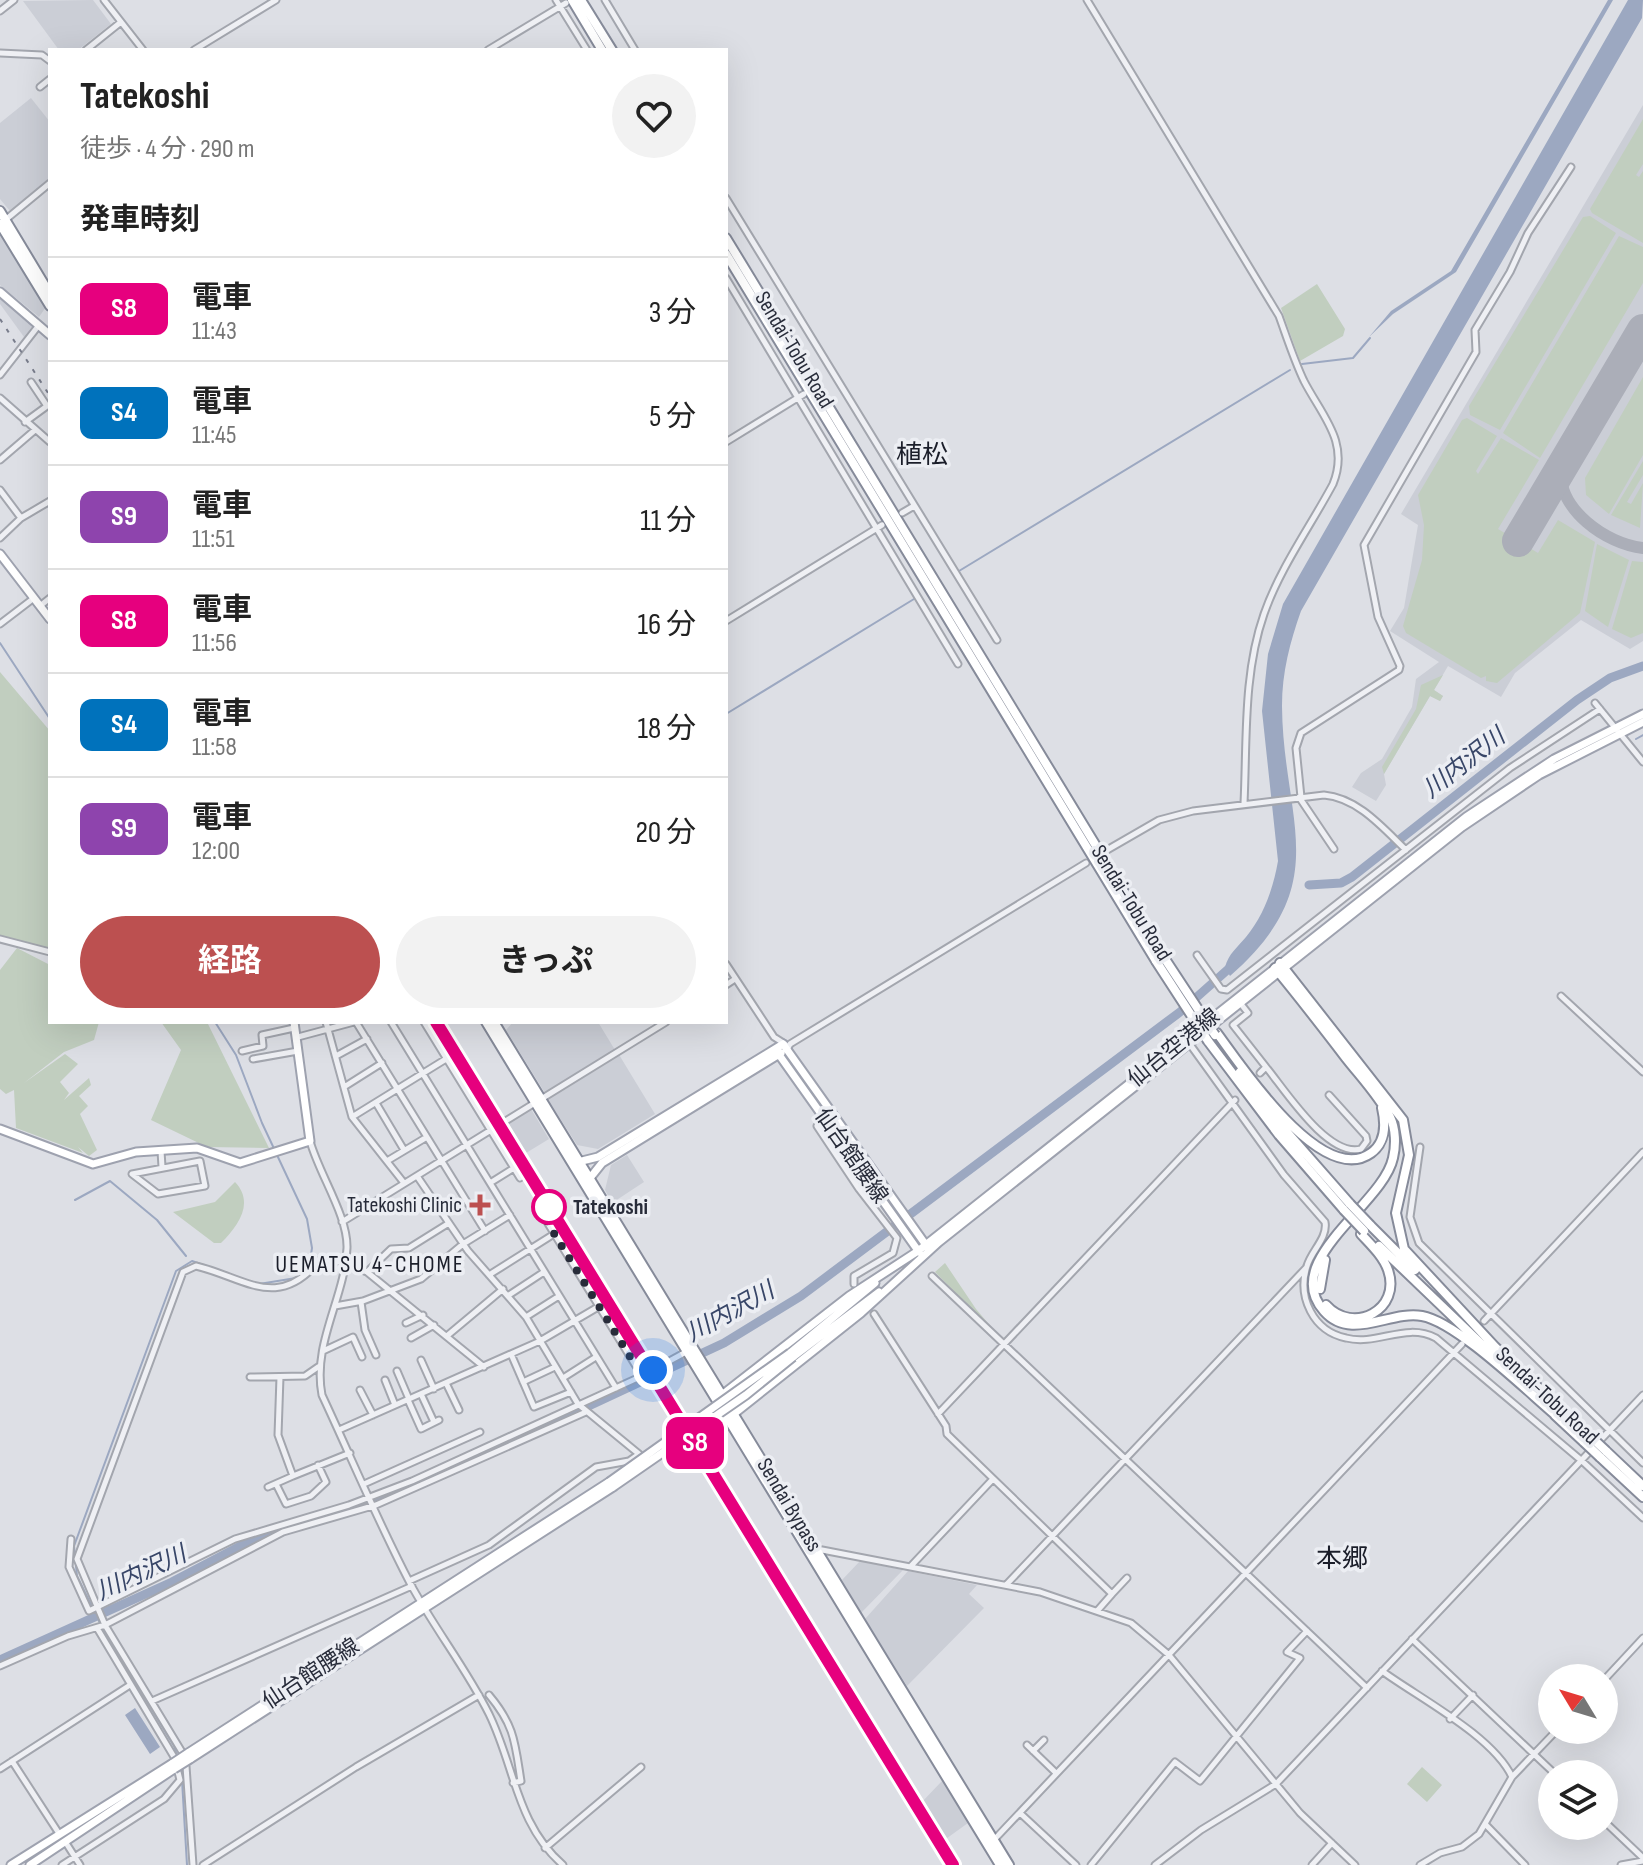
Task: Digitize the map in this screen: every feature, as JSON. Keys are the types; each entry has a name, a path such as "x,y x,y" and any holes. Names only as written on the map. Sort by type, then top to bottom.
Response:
{"highway":[{"path":"582,0 601,48"},
{"path":"565,2 588,19 610,48"},
{"path":"0,211 1,223 48,303"},
{"path":"1,223 48,290"},
{"name":"Sendai-Tobu Road","path":"728,241 1160,958 1213,1036 1345,1209"},
{"name":"Sendai-Tobu Road","path":"728,257 1160,958 1304,1166 1365,1230 1558,1417 1587,1439"},
{"path":"1280,968 1392,1123 1392,1163 1375,1193 1321,1255 1314,1283 1321,1308 1331,1318 1350,1325 1407,1315 1438,1320 1558,1417"},
{"path":"1280,968 1403,1120 1410,1147 1396,1213 1401,1243 1413,1262 1497,1349"},
{"name":"Sendai Bypass","path":"487,1024 815,1549 991,1842 1000,1865"},
{"name":"Sendai Bypass","path":"495,1024 538,1101"},
{"path":"1213,1036 1284,1115 1328,1155 1355,1160 1375,1149 1384,1130 1381,1104"},
{"path":"1365,1230 1384,1261 1391,1285 1387,1300 1378,1311 1352,1320 1328,1308 1320,1290 1320,1276 1330,1251 1380,1197 1393,1175 1400,1142 1394,1109"},
{"name":"Sendai-Tobu Road","path":"1365,1230 1497,1349 1643,1497"},
{"name":"Sendai Bypass","path":"732,1416 991,1842 1009,1865"},
{"name":"Sendai-Tobu Road","path":"1603,1454 1643,1486"}],"main road":[{"path":"0,292 48,333"},
{"path":"40,325 48,321"},
{"path":"0,554 48,616"},
{"name":"仙台空港線","path":"1618,730 1643,714"},
{"name":"仙台空港線","path":"732,1416 799,1365 910,1269 924,1251 1492,798 1554,759 1643,722"},
{"name":"仙台空港線","path":"720,1397 849,1296 924,1251 1241,1004 1280,968"},
{"path":"0,1129 93,1164 136,1152 197,1148 240,1163 310,1141 296,1029"},
{"path":"576,1163 598,1157 783,1048"},
{"path":"587,1182 602,1163 783,1048"},
{"name":"仙台館腰線","path":"783,1048 827,1121 890,1204"},
{"name":"仙台館腰線","path":"783,1048 924,1251"},
{"path":"792,1355 904,1261"},
{"path":"792,1355 910,1269"},
{"name":"仙台館腰線","path":"30,1865 187,1758 724,1411 792,1355"},
{"name":"仙台館腰線","path":"11,1865 175,1766"}],"street":[{"path":"104,0 141,48"},
{"path":"197,48 276,0"},
{"path":"605,0 634,48"},
{"path":"1087,0 1279,316 1298,368 1339,444 1338,471 1333,484 1275,586 1257,637 1252,663 1244,803"},
{"path":"0,11 10,1"},
{"path":"491,48 565,2 586,48"},
{"path":"88,48 121,22"},
{"path":"0,53 42,55 48,60"},
{"path":"40,87 48,81"},
{"path":"1334,849 1299,797 1296,748 1301,733 1399,670 1400,666 1378,617 1364,545 1476,352 1475,330 1528,233 1571,167"},
{"path":"1,223 48,185"},
{"path":"728,201 997,640"},
{"path":"728,281 801,396 958,664"},
{"path":"0,375 40,325"},
{"path":"25,422 47,406 31,382"},
{"path":"728,441 801,396"},
{"path":"0,398 48,440"},
{"path":"0,460 35,430"},
{"path":"0,490 21,518"},
{"path":"0,538 21,518 48,502"},
{"path":"902,513 914,506"},
{"path":"728,620 879,526"},
{"path":"0,624 34,598"},
{"path":"40,606 48,600"},
{"path":"1595,703 1643,762"},
{"path":"1197,955 1221,989 1227,990 1510,768 1600,709"},
{"path":"1107,850 1159,820 1244,803 1299,797 1344,799 1405,848"},
{"path":"728,967 783,1048 1086,863"},
{"path":"0,939 48,951"},
{"path":"728,984 735,979"},
{"path":"1561,996 1643,1072"},
{"path":"1241,1004 1248,1013 1233,1025 1266,1067 1330,1141 1348,1149 1361,1149 1367,1141 1366,1136 1329,1095"},
{"path":"356,1024 485,1231"},
{"path":"392,1024 616,1388"},
{"path":"425,1024 520,1178"},
{"path":"342,1222 663,1024"},
{"path":"242,1051 263,1046 262,1035 328,1025 352,1117 404,1183"},
{"path":"336,1056 367,1039"},
{"path":"1006,1585 1306,1267 1325,1233 1325,1222 1284,1175 1189,1043"},
{"path":"253,1059 299,1051"},
{"path":"352,1117 446,1059"},
{"path":"344,1087 382,1063"},
{"path":"1260,1073 1266,1067"},
{"path":"938,1414 1233,1102"},
{"path":"376,1103 404,1150"},
{"path":"827,1121 817,1126 859,1189 896,1236 893,1253 854,1276 854,1284"},
{"path":"387,1161 427,1137"},
{"path":"310,1141 346,1236 345,1263 319,1367 322,1395 411,1584 479,1695 505,1751 523,1813 545,1848 563,1865"},
{"path":"1420,1147 1410,1217 1413,1230 1433,1260 1643,1463"},
{"path":"161,1151 162,1167"},
{"path":"1484,1321 1643,1152"},
{"path":"200,1161 205,1186 158,1194 130,1172 162,1167 200,1161"},
{"path":"490,1183 514,1168"},
{"path":"152,1701 411,1584 489,1545 596,1467 629,1461 639,1454 582,1408 526,1317 463,1244 417,1176"},
{"path":"335,1306 361,1302 428,1274 463,1244 510,1215"},
{"path":"547,1222 642,1376"},
{"path":"367,1272 391,1249 409,1248 449,1223"},
{"path":"489,1275 554,1234"},
{"path":"183,1780 130,1685 102,1626 79,1567 78,1552 183,1272 195,1262 243,1285 271,1288 298,1282 321,1259 345,1263 367,1272 435,1324 484,1367"},
{"path":"1306,1267 1304,1291 1308,1307 1317,1322 1330,1332 1355,1339 1415,1330 1436,1338 1582,1461 1643,1518"},
{"path":"509,1295 544,1272"},
{"path":"932,1276 1367,1688"},
{"path":"448,1335 503,1289"},
{"path":"526,1317 559,1296"},
{"path":"361,1302 365,1330 376,1355"},
{"path":"339,1430 540,1341 598,1307"},
{"path":"874,1314 938,1414 947,1434 1112,1594"},
{"path":"406,1323 423,1315"},
{"path":"411,1338 435,1324"},
{"path":"322,1351 353,1337 362,1357"},
{"path":"991,1842 1462,1344"},
{"path":"511,1354 534,1407 571,1392"},
{"path":"0,1666 68,1636 102,1626 283,1532 372,1502 693,1355"},
{"path":"563,1378 596,1357"},
{"path":"421,1360 434,1389"},
{"path":"250,1377 305,1376 319,1367"},
{"path":"523,1382 555,1367"},
{"path":"397,1371 421,1429 437,1421 421,1394"},
{"path":"280,1377 278,1435 293,1476"},
{"path":"385,1380 395,1405"},
{"path":"446,1383 459,1410"},
{"path":"360,1390 373,1415"},
{"path":"1155,1865 1201,1830 1276,1784 1643,1395"},
{"path":"95,1609 235,1539 372,1502 582,1408"},
{"path":"364,1484 480,1432"},
{"path":"268,1487 350,1453"},
{"path":"276,1484 286,1504 311,1496 326,1482 318,1465"},
{"path":"911,1567 992,1480"},
{"path":"71,1539 69,1567 95,1609"},
{"path":"815,1549 1006,1585 1098,1610 1131,1623 1169,1655 1276,1784 1355,1865"},
{"path":"1098,1610 1127,1578"},
{"path":"102,1626 187,1758 183,1780 193,1865"},
{"path":"1091,1865 1175,1762 1200,1781 1300,1658 1288,1651 1307,1631"},
{"path":"1618,1665 1643,1638"},
{"path":"1412,1639 1540,1760"},
{"path":"1382,1671 1500,1759 1512,1777"},
{"path":"0,1769 130,1685"},
{"path":"203,1865 356,1767 479,1695"},
{"path":"489,1695 508,1718 521,1781 513,1783"},
{"path":"1450,1719 1473,1695"},
{"path":"1033,1751 1044,1740"},
{"path":"1420,1865 1440,1853 1462,1847 1486,1825 1512,1777 1544,1744"},
{"path":"1027,1745 1056,1773"},
{"path":"505,1751 515,1748"},
{"path":"12,1761 58,1832"},
{"path":"545,1848 641,1767"},
{"path":"62,1865 164,1799 183,1780"},
{"path":"1020,1813 1076,1865"},
{"path":"1486,1825 1525,1865"},
{"path":"1618,1835 1643,1859"},
{"path":"66,1843 80,1865"},
{"path":"1312,1865 1332,1843"},
{"path":"1621,1865 1643,1859"}],"shaded area":[{"path":"93,0 111,24 81,48 58,48 23,1"},
{"path":"31,98 48,119 48,180 10,211 0,199 0,123"},
{"path":"1643,105 1643,641 1630,649 1581,620 1515,673 1501,697 1448,666 1434,690 1443,696 1440,701 1430,696 1384,774 1386,785 1376,801 1352,787 1361,773 1382,759 1412,707 1416,679 1439,662 1390,631 1404,608 1418,525 1401,514"},
{"path":"0,235 46,307 39,317 0,285"},
{"path":"0,297 33,325 24,337 0,304"},
{"path":"511,1024 599,1024 615,1050 545,1093 506,1030"},
{"path":"618,1053 655,1114 598,1149 577,1145 547,1098"},
{"path":"531,1109 549,1139 526,1153 507,1124"},
{"path":"627,1155 644,1182 612,1203 605,1190 611,1165"},
{"path":"860,1561 903,1570 861,1613 842,1580"},
{"path":"908,1571 977,1585 969,1594 984,1608 907,1686 865,1619"},
{"path":"942,1781 968,1823 943,1841 920,1804"}],"green space":[{"path":"1643,119 1643,164 1636,175 1639,177 1643,171 1643,243 1590,209"},
{"path":"1590,216 1616,233 1500,430 1470,415 1469,406 1583,217"},
{"path":"1619,236 1643,247 1643,283 1540,458 1503,433"},
{"path":"1317,284 1345,329 1343,336 1300,361 1281,308"},
{"path":"1643,377 1643,455 1609,514 1586,495 1585,478"},
{"path":"1467,418 1497,436 1476,471 1478,474 1501,438 1539,460 1498,529 1538,553 1558,520 1595,542 1580,613 1497,683 1486,681 1486,676 1481,678 1406,633 1403,626 1422,560 1424,525 1418,495 1462,420"},
{"path":"1643,461 1643,475 1627,502 1631,504 1643,483 1640,528 1611,515"},
{"path":"1597,544 1629,560 1608,627 1585,611"},
{"path":"1632,561 1643,562 1643,633 1631,638 1612,629"},
{"path":"0,672 48,729 48,951 0,938"},
{"path":"1443,675 1434,690 1443,696 1440,701 1430,696 1384,774 1382,767 1416,709 1421,685"},
{"path":"17,948 48,964 48,1024 98,1024 94,1040 64,1052 24,1083 65,1054 78,1064 60,1082 69,1093 64,1100 89,1078 91,1085 79,1096 88,1106 80,1114 97,1150 89,1156 78,1147 83,1153 16,1128 14,1090 6,1094 0,1089 0,970"},
{"path":"162,1024 208,1024 269,1148 207,1147 151,1120 181,1050"},
{"path":"235,1182 244,1198 244,1206 238,1222 221,1243 214,1243 173,1212 215,1202"},
{"path":"945,1263 976,1309 1003,1341 935,1272"},
{"path":"1422,1767 1442,1785 1427,1802 1407,1784"}],"water":[{"path":"1608,0 1613,0 1456,272 1393,314 1369,337 1391,311 1451,271"},
{"path":"1628,0 1643,0 1642,18 1301,611 1287,657 1282,706 1294,818 1296,850 1293,880 1283,911 1263,942 1230,976 1225,967 1227,962 1263,911 1278,861 1262,711 1268,654 1283,604"},
{"path":"135,1708 160,1747 150,1754 125,1715"}],"waterway":[{"path":"1302,364 1353,358 1370,338"},
{"path":"959,571 1290,370"},
{"path":"728,713 914,599"},
{"path":"0,643 48,716"},
{"name":"川内沢川","path":"1309,885 1341,883 1352,877 1577,700 1610,678 1643,666"},
{"path":"1636,739 1643,735"},
{"name":"川内沢川","path":"466,1463 724,1343 801,1296 1180,1012 1234,964"},
{"path":"216,1024 236,1055 262,1123 307,1219 312,1248 309,1267"},
{"path":"75,1200 110,1181 157,1220 186,1256"},
{"path":"100,1623 77,1576 74,1546 176,1271 192,1261 212,1268"},
{"path":"259,1284 296,1278"},
{"name":"川内沢川","path":"285,1526 369,1504 412,1487"},
{"name":"川内沢川","path":"0,1660 172,1582 271,1530"},
{"path":"103,1629 174,1746 178,1758"},
{"path":"182,1780 187,1865"}],"taxiway":[{"path":"1561,469 1562,484 1575,511 1614,540 1643,548"}],"runway":[{"path":"1518,541 1643,330"}],"railway":[{"path":"0,319 48,393"},
{"path":"434,1024 540,1196"},
{"path":"542,1197 953,1865"}],"train":[{"name":"S8","path":"437,1024 953,1865"}],"place":[{"name":"Tatekoshi Clinic","path":"480,1205"},
{"name":"Tatekoshi","path":"549,1207"}],"district":[{"name":"植松","path":"922,455"},
{"name":"UEMATSU 4-CHOME","path":"370,1264"},
{"name":"本郷","path":"1342,1559"}],"route":[{"path":"549,1207 547,1222 642,1376 653,1370"}]}
